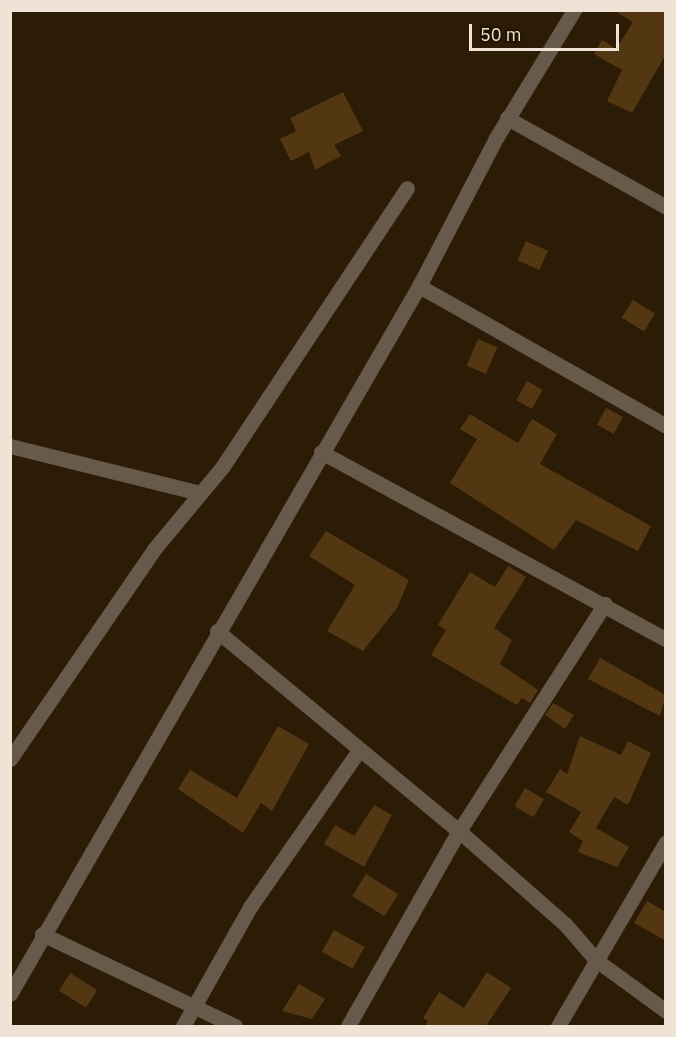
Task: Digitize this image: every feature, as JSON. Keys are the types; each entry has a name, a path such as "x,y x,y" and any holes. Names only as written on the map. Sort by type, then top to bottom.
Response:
{"street":[{"path":"10,994 42,934 217,631 419,286 507,118 574,10"},
{"path":"507,118 666,207"},
{"path":"10,759 196,492 223,466 407,188"},
{"path":"419,286 666,426"},
{"path":"10,446 196,492"},
{"path":"321,452 666,639"},
{"path":"348,1026 459,831 605,604"},
{"path":"217,631 459,831 565,924 596,960 666,1011"},
{"path":"183,1026 250,907 359,750"},
{"path":"558,1026 664,848"},
{"path":"42,934 195,1004 235,1026"}],"building":[{"path":"613,10 666,10 666,54 632,113 607,101 622,70 594,54 602,40 616,49 633,22"},
{"path":"343,92 363,131 334,145 341,156 315,170 309,152 291,161 280,139 296,131 290,118"},
{"path":"526,241 548,251 539,270 517,260"},
{"path":"633,300 655,314 644,332 622,318"},
{"path":"478,339 497,347 486,374 467,366"},
{"path":"527,381 543,390 532,409 516,400"},
{"path":"606,408 623,417 614,434 597,425"},
{"path":"470,414 518,443 532,419 557,434 540,464 651,526 638,551 576,520 554,550 450,483 477,439 460,429"},
{"path":"326,531 409,580 397,608 363,651 327,631 355,585 309,556"},
{"path":"508,566 526,577 494,628 512,640 500,664 538,690 530,703 522,698 517,705 431,655 446,630 438,625 470,572 495,587"},
{"path":"600,658 666,695 660,716 588,679"},
{"path":"553,703 574,715 565,729 545,715"},
{"path":"278,726 309,744 272,811 261,803 243,833 178,789 190,770 237,798"},
{"path":"580,736 621,755 628,741 651,753 628,805 614,797 596,828 629,847 617,867 578,852 583,841 569,832 581,812 546,792 560,769 567,774"},
{"path":"525,788 544,799 534,817 514,806"},
{"path":"374,805 392,815 364,867 324,844 335,825 354,836"},
{"path":"366,874 398,894 384,916 352,896"},
{"path":"647,901 666,912 666,941 634,923"},
{"path":"334,930 365,947 352,969 322,952"},
{"path":"487,972 511,988 486,1026 425,1026 428,1021 423,1018 439,992 464,1008"},
{"path":"70,973 97,990 86,1008 59,991"},
{"path":"299,984 325,999 312,1019 282,1011"}]}
